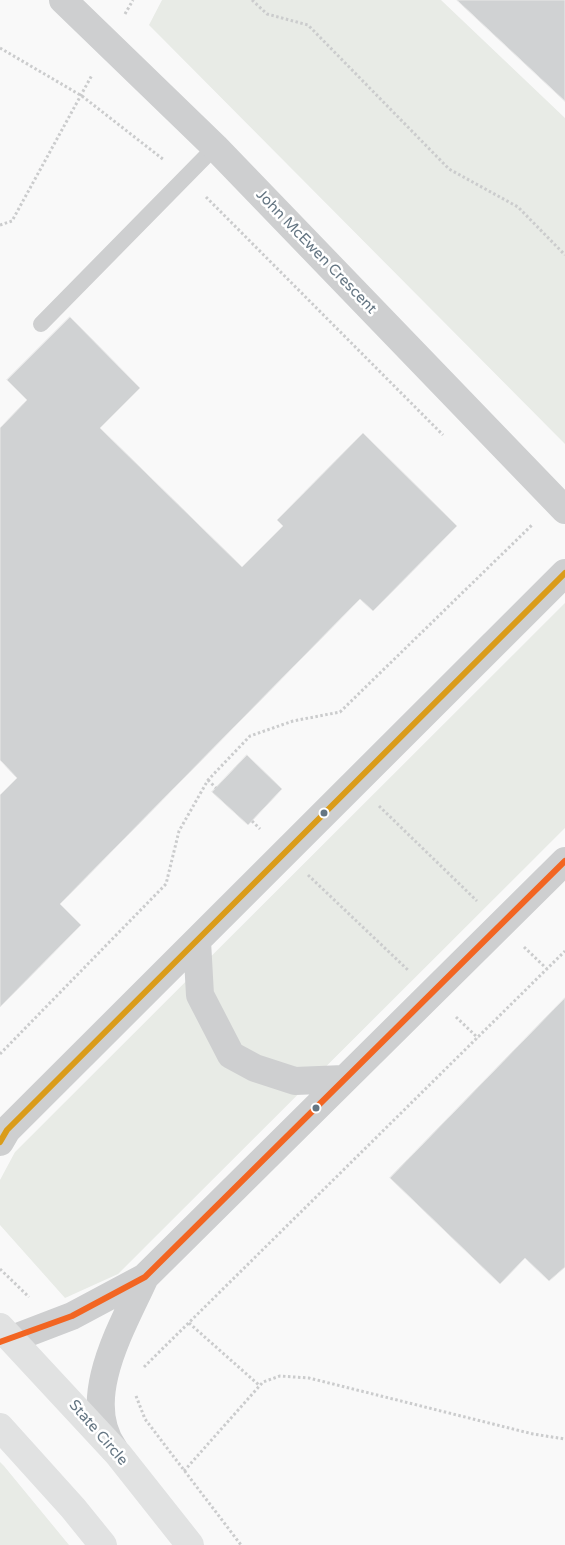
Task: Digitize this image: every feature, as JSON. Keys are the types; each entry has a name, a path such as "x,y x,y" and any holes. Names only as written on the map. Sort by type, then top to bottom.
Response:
{"highway":[{"name":"State Circle","path":"4,1336 118,1454 190,1545"},
{"path":"0,1427 62,1495 103,1545"}],"street":[{"name":"John McEwen Crescent","path":"63,0 215,147 560,505"},
{"path":"2,1135 565,573"},
{"path":"4,1336 72,1316 145,1276 565,860"},
{"path":"197,941 200,995 231,1055 255,1068 295,1081 344,1079"},
{"path":"118,1454 103,1430 100,1404 102,1388 114,1346 145,1276"}],"lane":[{"path":"41,324 215,147"}],"path":[{"path":"0,225 12,221 133,0"},
{"path":"252,0 267,14 308,25 449,169 518,207 565,255"},
{"path":"0,48 82,96 148,146"},
{"path":"218,208 448,440"},
{"path":"0,1054 166,884 179,831 208,780 250,736 294,721 340,712 560,505"},
{"path":"208,780 216,788"},
{"path":"355,783 547,969"},
{"path":"252,821 261,830"},
{"path":"307,874 478,1038"},
{"path":"139,1371 565,951"},
{"path":"0,1269 32,1300"},
{"path":"189,1323 260,1386"},
{"path":"184,1471 263,1382 280,1376 309,1378 533,1434 565,1439"},
{"path":"137,1387 136,1395 145,1419 241,1545"}],"shaded area":[{"path":"162,0 441,0 565,118 565,444 149,25"},
{"path":"565,603 565,828 118,1274 65,1298 0,1225 0,1180 15,1152"},
{"path":"0,1462 4,1466 69,1545 0,1545"}],"building":[{"path":"457,0 565,0 565,101"},
{"path":"70,317 140,388 100,428 242,567 283,526 277,520 363,433 457,526 373,611 360,599 60,904 81,925 0,1007 0,795 17,778 0,760 0,428 27,400 7,380"},
{"path":"247,755 282,789 248,825 212,792"},
{"path":"565,998 565,1267 549,1281 525,1258 500,1284 390,1178"}],"transit line":[{"path":"0,1142 7,1130 565,573"},
{"path":"0,1342 72,1316 145,1277 565,861"}]}
